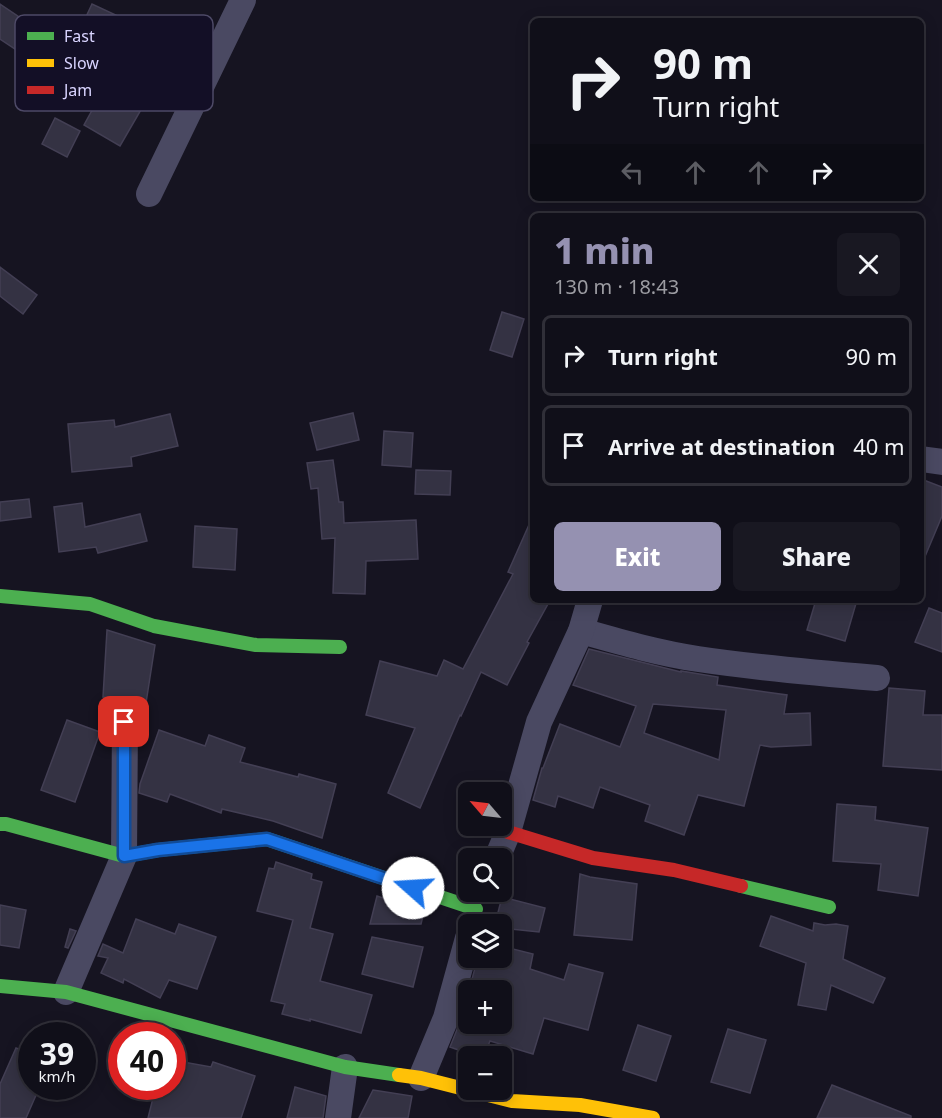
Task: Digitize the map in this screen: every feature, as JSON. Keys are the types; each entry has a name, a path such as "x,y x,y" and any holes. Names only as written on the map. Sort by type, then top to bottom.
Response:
{"street":[{"path":"213,62 243,0"},
{"path":"149,194 189,111"},
{"path":"924,459 942,462"},
{"path":"0,596 90,604 154,626 256,645 340,647"},
{"path":"512,818 539,722 581,631 589,603"},
{"path":"581,631 628,645 696,659 780,670 877,678"},
{"path":"66,992 124,856 124,722"},
{"path":"0,824 124,856 158,850 267,839 477,908"},
{"path":"512,833 593,858 674,870 829,907"},
{"path":"421,1078 446,1018 460,968"},
{"path":"0,986 66,992 345,1067 421,1078 512,1101 580,1105 653,1118"},
{"path":"338,1118 345,1067"}],"building":[{"path":"0,4 16,15 15,49 0,39"},
{"path":"92,4 116,15 87,15"},
{"path":"92,111 140,111 120,146 84,125"},
{"path":"55,118 80,131 67,157 42,144"},
{"path":"0,267 37,295 23,314 0,296"},
{"path":"502,312 524,319 512,357 490,350"},
{"path":"353,413 359,440 317,450 310,423"},
{"path":"170,414 178,446 131,457 132,466 72,472 68,424 114,420 115,427"},
{"path":"384,431 413,433 411,467 382,465"},
{"path":"333,460 339,502 343,502 344,523 416,520 418,559 366,561 365,594 333,593 335,538 322,539 318,488 311,489 307,463"},
{"path":"416,470 451,471 450,495 415,494"},
{"path":"924,480 942,487 942,516 924,559"},
{"path":"29,499 31,517 0,521 0,502"},
{"path":"82,503 85,527 140,514 147,541 98,553 96,547 59,552 54,507"},
{"path":"530,522 530,603 548,604 507,685 481,672 420,808 388,793 415,728 366,715 380,661 437,676 444,660 463,669 513,574 508,572"},
{"path":"195,526 237,529 235,570 193,567"},
{"path":"815,603 856,603 845,641 807,630"},
{"path":"929,608 942,613 942,652 915,642"},
{"path":"107,630 155,645 146,703 103,697"},
{"path":"589,649 681,672 718,677 717,685 787,695 784,714 810,713 811,745 771,747 760,745 744,806 698,795 684,835 645,821 650,805 600,787 593,808 558,796 555,807 533,800 542,768 560,724 620,747 636,706 573,685","holes":["653,704 726,710 719,760 644,733"]},
{"path":"889,688 925,691 923,715 942,715 942,770 883,766"},
{"path":"67,720 100,732 75,802 41,790"},
{"path":"159,730 205,746 209,735 245,748 240,762 336,784 322,838 273,821 222,809 221,813 170,794 167,802 139,793"},
{"path":"837,804 876,807 875,820 928,828 918,896 878,890 881,864 833,861"},
{"path":"276,862 312,874 311,879 322,882 310,928 333,934 320,981 372,995 361,1033 282,1014 285,1004 271,1001 293,920 257,911 269,868 274,869"},
{"path":"580,874 637,884 632,940 574,935"},
{"path":"377,896 424,912 421,924 370,924"},
{"path":"512,900 545,908 539,932 512,929 512,914 498,914 501,902 512,902"},
{"path":"0,905 26,910 19,948 0,945"},
{"path":"771,916 813,931 814,923 848,926 843,959 885,978 873,1003 831,985 826,1010 798,1005 806,963 760,946"},
{"path":"136,919 175,934 179,924 216,937 197,989 169,980 160,998 124,979 123,983 101,973 108,958 98,956 103,944 123,953"},
{"path":"70,929 76,931 68,948 65,947"},
{"path":"372,937 423,947 413,987 362,974"},
{"path":"512,949 533,954 530,969 564,980 569,964 603,973 588,1030 544,1018 533,1054 490,1041 488,1046 458,1046 458,1050 450,1047 458,1027 458,1034 512,1034 512,980 472,980 475,968 512,968"},
{"path":"638,1025 671,1036 656,1081 623,1070"},
{"path":"728,1029 766,1040 750,1093 711,1082"},
{"path":"16,1048 18,1049 18,1100 34,1100 26,1118 0,1118 0,1084"},
{"path":"213,1062 255,1076 241,1118 148,1118 152,1100 186,1100 186,1063 211,1067"},
{"path":"832,1085 911,1116 911,1118 817,1118"},
{"path":"295,1087 326,1096 323,1118 287,1118"},
{"path":"373,1090 412,1096 408,1118 359,1118"}],"traffic: fast":[{"path":"0,596 90,604 154,626 256,645 340,647"},
{"path":"0,824 124,856 158,850 267,839 476,909"},
{"path":"741,886 829,907"},
{"path":"0,986 66,992 345,1067 399,1075"}],"traffic: slow":[{"path":"399,1075 421,1078 512,1101 580,1105 653,1118"}],"traffic: jam":[{"path":"512,833 593,858 674,870 741,886"}],"route":[{"path":"124,722 124,856 158,850 267,839 413,888"}]}
